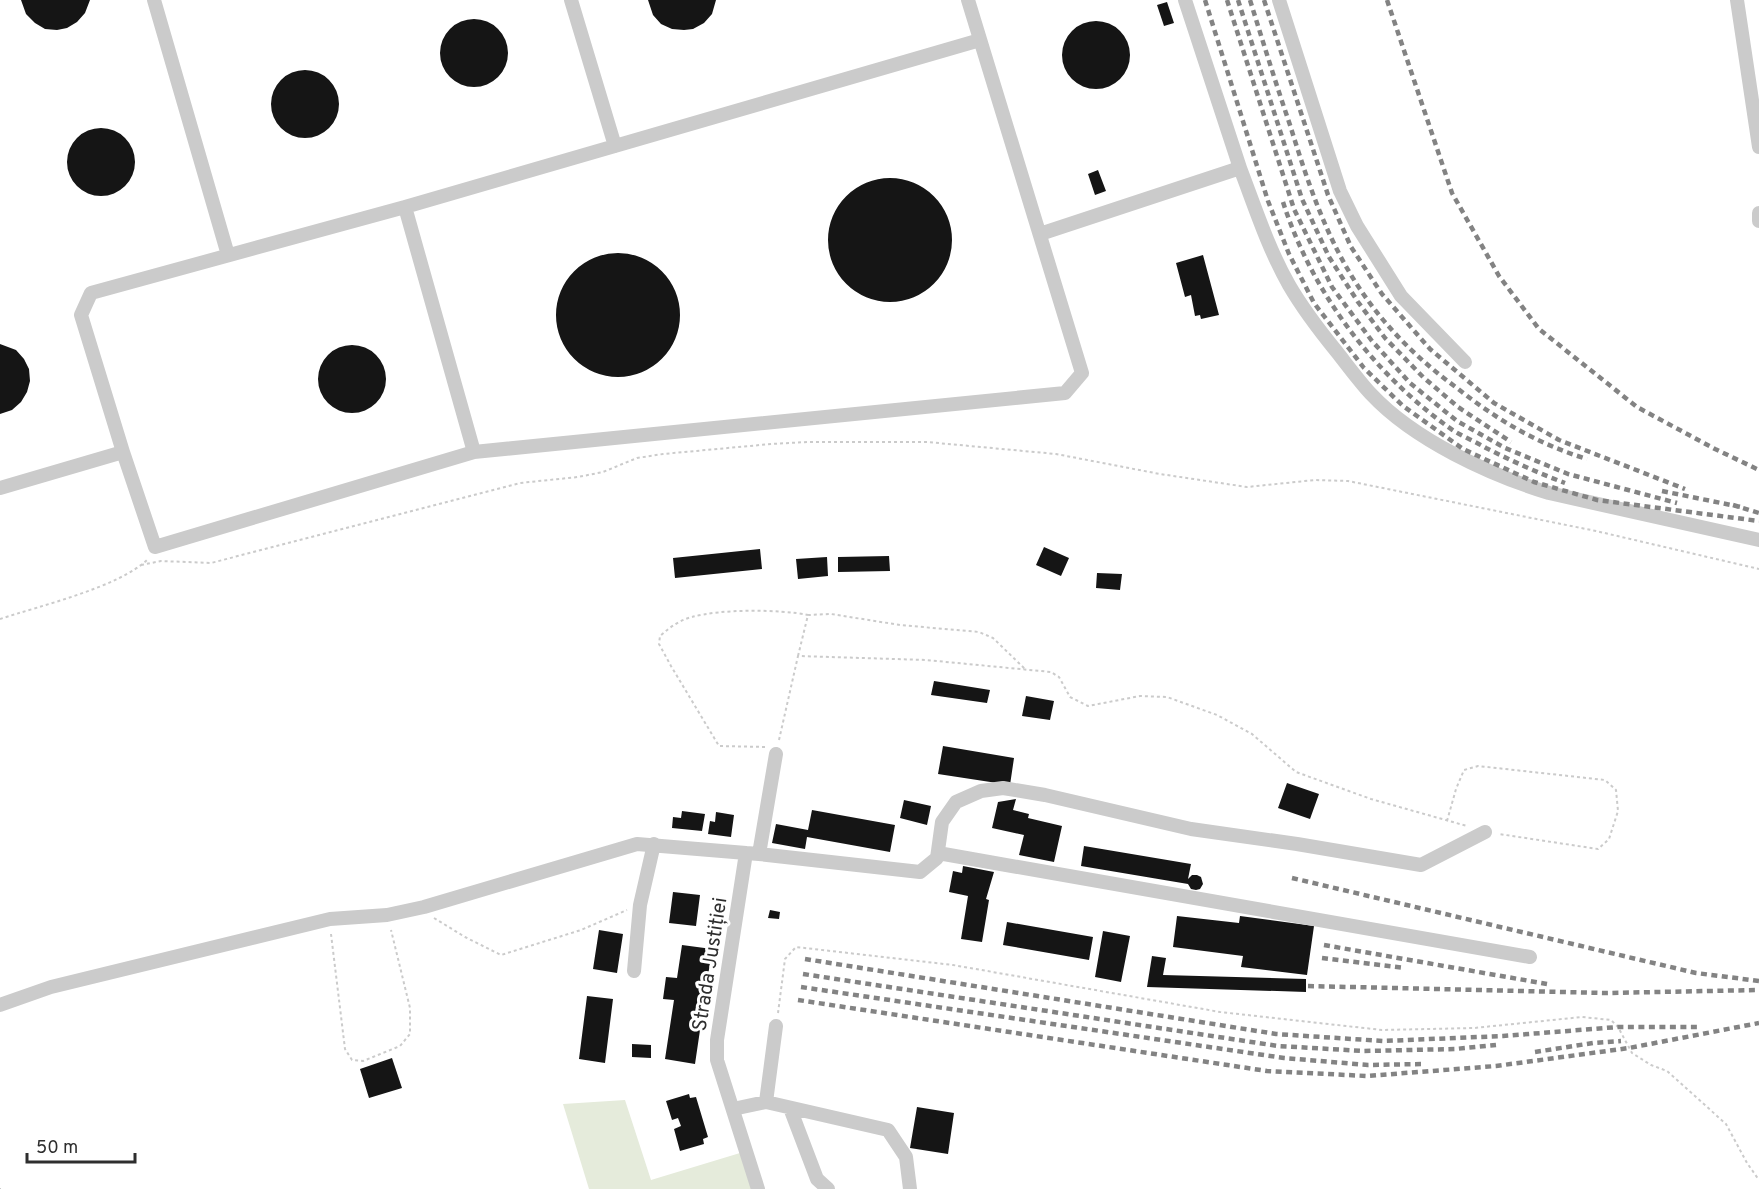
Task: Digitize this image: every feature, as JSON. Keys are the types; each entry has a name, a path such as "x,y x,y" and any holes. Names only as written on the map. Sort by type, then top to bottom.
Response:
{"street":[{"path":"154,0 228,255"},
{"path":"571,0 615,146"},
{"path":"968,0 1082,373 1065,393 474,452 155,547 81,315 91,293 405,207 980,40"},
{"path":"1185,0 1240,168 1288,284 1311,320 1372,395 1404,423 1458,456 1516,483 1549,493 1759,540"},
{"path":"1279,0 1340,191 1357,225 1401,296 1465,362"},
{"path":"1737,0 1759,147"},
{"path":"1040,234 1240,168"},
{"path":"405,207 474,452"},
{"path":"1759,213 1759,221"},
{"path":"0,488 123,452"},
{"name":"Strada Justiției","path":"758,1189 717,1060 717,1040 752,853 776,751"},
{"path":"0,1005 51,987 330,919 387,915 424,907 637,844 752,853 920,872 937,858 942,822 956,802 981,791 1003,788 1045,795 1191,829 1421,865 1485,832"},
{"path":"634,971 640,905 654,844"},
{"path":"938,853 1530,957"},
{"path":"766,1102 777,1026"},
{"path":"732,1110 766,1102 888,1130 906,1157 910,1189"},
{"path":"790,1108 817,1179 828,1189"}],"path":[{"path":"141,565 161,561 211,563 509,485 603,472 637,458 795,442 927,442 1056,454 1247,488 1315,480 1348,481 1596,531 1759,569"},
{"path":"0,619 91,590 147,561 155,547"},
{"path":"808,615 776,751 719,746 659,644 660,636 673,625 692,617 744,611 831,614 900,625 979,632 993,638 1025,669"},
{"path":"798,656 926,660 1051,672 1059,677 1070,697 1088,706 1140,696 1167,697 1217,715 1252,734 1296,772 1371,799 1447,821 1485,832 1598,849 1609,839 1618,811 1616,790 1605,780 1478,766 1464,770 1447,821"},
{"path":"424,907 446,926 501,955 581,930 640,905"},
{"path":"330,919 345,1049 352,1060 363,1061 400,1046 411,1034 410,1008 387,915"},
{"path":"777,1026 785,959 796,947 953,965 1220,1012 1382,1030 1474,1028 1582,1017 1611,1020 1618,1027 1632,1053 1651,1065 1667,1071 1726,1124 1759,1180"}],"green space":[{"path":"625,1100 651,1180 740,1153 752,1189 589,1189 563,1104"}],"building":[{"path":"21,0 90,0 85,13 77,22 67,28 57,30 45,29 35,23 26,14"},
{"path":"648,0 716,0 712,14 704,23 693,29 684,30 672,29 661,24 653,15"},
{"path":"1167,2 1174,23 1164,26 1157,5"},
{"path":"467,19 481,19 493,24 503,34 508,53 503,72 493,82 481,87 467,87 455,82 445,72 440,60 440,46 445,34 455,24"},
{"path":"1089,21 1103,21 1115,26 1125,36 1130,55 1125,74 1115,84 1103,89 1089,89 1077,84 1067,74 1062,62 1062,48 1067,36 1077,26"},
{"path":"298,70 312,70 324,75 334,85 339,104 334,123 324,133 312,138 298,138 286,133 276,123 271,111 271,97 276,85 286,75"},
{"path":"94,128 108,128 120,133 130,143 135,162 130,181 120,191 108,196 94,196 82,191 72,181 67,169 67,155 72,143 82,133"},
{"path":"1098,170 1106,191 1095,195 1088,174"},
{"path":"890,178 914,183 934,196 947,216 952,240 947,264 934,284 914,297 890,302 866,297 846,284 833,264 828,240 833,216 846,196 866,183"},
{"path":"618,253 642,258 662,271 675,291 680,315 675,339 662,359 642,372 618,377 594,372 574,359 561,339 556,315 561,291 574,271 594,258"},
{"path":"1203,255 1219,315 1201,319 1200,315 1195,316 1191,295 1185,297 1176,263"},
{"path":"0,344 16,350 24,359 29,369 30,381 21,402 12,410 0,414"},
{"path":"345,345 359,345 371,350 381,360 386,379 381,398 371,408 359,413 345,413 333,408 323,398 318,386 318,372 323,360 333,350"},
{"path":"1044,547 1069,558 1061,576 1036,565"},
{"path":"760,549 762,569 675,578 673,558"},
{"path":"889,556 890,571 838,572 838,557"},
{"path":"827,557 828,576 798,579 796,559"},
{"path":"1097,573 1122,574 1120,590 1096,588"},
{"path":"934,681 990,690 987,703 931,695"},
{"path":"1026,696 1054,701 1050,720 1022,716"},
{"path":"943,746 1014,758 1010,785 938,774"},
{"path":"1287,783 1319,794 1310,819 1278,808"},
{"path":"1016,799 1013,810 1029,814 1028,818 1062,826 1054,862 1019,855 1024,835 992,828 998,802"},
{"path":"904,800 931,806 927,825 900,818"},
{"path":"812,810 895,825 890,852 807,837 805,849 772,843 776,824 808,830"},
{"path":"682,811 705,814 702,831 672,828 673,817 681,818"},
{"path":"716,812 734,815 731,837 708,834 710,821 715,822"},
{"path":"1084,846 1191,864 1188,879 1192,875 1197,875 1201,877 1203,884 1200,889 1196,890 1191,889 1188,884 1081,866"},
{"path":"963,866 994,872 986,899 989,900 982,942 961,939 968,896 949,892 953,871 962,873"},
{"path":"673,892 700,895 696,926 669,923"},
{"path":"770,910 780,912 779,919 768,918"},
{"path":"1177,916 1239,923 1240,916 1314,926 1307,975 1241,967 1243,956 1173,947"},
{"path":"1007,922 1093,937 1089,960 1003,945"},
{"path":"599,930 623,934 617,973 593,969"},
{"path":"1103,931 1130,936 1121,982 1095,977"},
{"path":"682,945 712,949 695,1064 665,1059 674,1000 663,999 666,977 677,978"},
{"path":"1152,956 1166,958 1163,975 1306,979 1306,992 1147,987"},
{"path":"587,996 613,999 605,1063 579,1059"},
{"path":"632,1044 651,1045 651,1058 632,1057"},
{"path":"392,1058 402,1088 369,1098 360,1069"},
{"path":"689,1094 690,1098 696,1097 708,1137 703,1139 704,1144 680,1151 674,1129 681,1126 678,1118 672,1120 666,1101"},
{"path":"917,1107 954,1113 948,1154 910,1148"}],"railway":[{"path":"1205,0 1268,201 1289,254 1314,303 1364,368 1403,406 1463,449 1534,482 1597,500 1759,521"},
{"path":"1227,0 1294,209 1332,287 1372,341 1410,383 1457,421 1505,448 1568,474 1677,503"},
{"path":"1238,0 1302,199 1329,257 1385,338 1423,377 1458,407 1511,442"},
{"path":"1250,0 1320,211 1339,253 1372,306 1417,356 1487,410 1535,438 1587,459"},
{"path":"1264,0 1328,195 1351,247 1382,294 1430,349 1494,403 1559,440 1685,489"},
{"path":"1387,0 1452,193 1499,276 1539,329 1637,407 1759,470"},
{"path":"1283,202 1295,236 1329,300 1350,330 1398,385 1454,431 1515,462 1565,483"},
{"path":"1662,491 1741,507"},
{"path":"1733,505 1759,513"},
{"path":"1292,878 1696,973 1759,981"},
{"path":"1324,945 1547,984"},
{"path":"1322,958 1405,968"},
{"path":"805,959 1276,1034 1383,1041 1503,1036 1618,1027 1701,1027"},
{"path":"803,974 1278,1046 1364,1051 1455,1049 1496,1045"},
{"path":"1308,986 1607,993 1759,990"},
{"path":"801,987 1284,1058 1368,1065 1422,1064"},
{"path":"798,1000 1267,1071 1367,1076 1496,1066 1629,1048 1759,1023"},
{"path":"1535,1052 1621,1041"}]}
